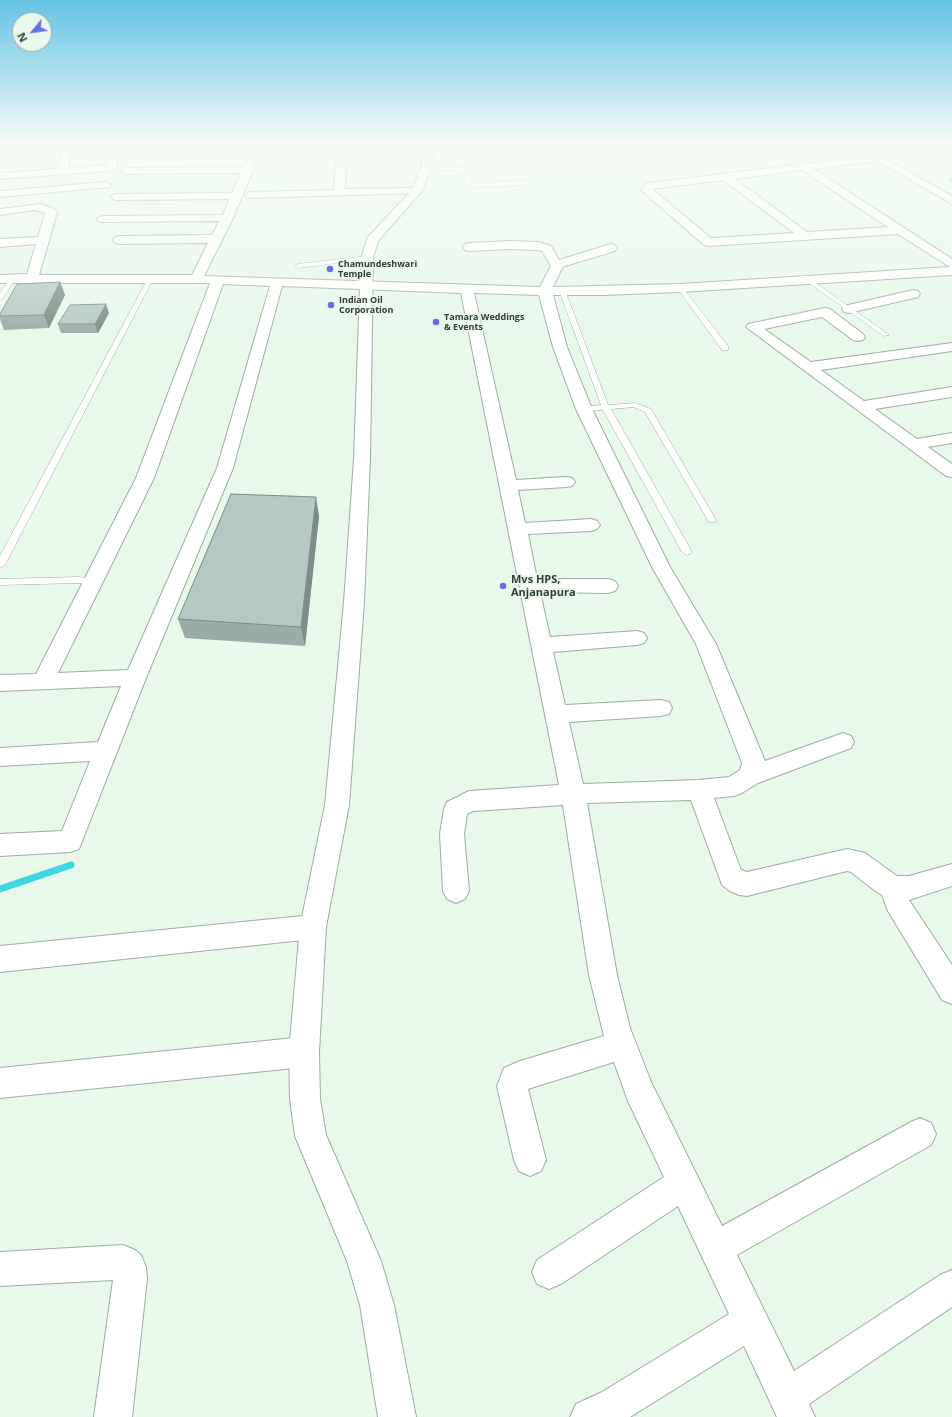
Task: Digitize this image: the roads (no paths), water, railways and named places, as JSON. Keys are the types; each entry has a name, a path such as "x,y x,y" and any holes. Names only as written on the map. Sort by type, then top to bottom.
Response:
{"street":[{"path":"34,278 33,274 51,213 49,211"},
{"path":"196,279 230,211"},
{"path":"397,1417 376,1305 364,1261 311,1136 305,1100 304,1052 313,927 337,805 354,602 362,459 366,258 372,240 398,211"},
{"path":"671,211 708,242 899,230"},
{"path":"772,211 806,236"},
{"path":"871,211 952,264"},
{"path":"102,219 227,218"},
{"path":"119,240 217,239"},
{"path":"0,243 43,240"},
{"path":"469,247 510,245 538,246 547,250 557,266 553,291 560,347 584,409 661,568 706,644 754,763 750,776"},
{"path":"557,266 561,263 611,248"},
{"path":"6,279 196,279 366,286 553,291 680,288 952,271"},
{"path":"43,681 146,478 218,280"},
{"path":"0,845 70,841 135,678 225,468 277,283"},
{"path":"467,289 573,794 603,975 616,1028 639,1090 792,1407 952,1287"},
{"path":"849,309 913,294"},
{"path":"858,337 825,312 753,327 952,472"},
{"path":"808,367 952,347"},
{"path":"862,406 952,392"},
{"path":"914,444 952,438"},
{"path":"508,486 566,482"},
{"path":"517,529 591,525"},
{"path":"529,585 608,586"},
{"path":"542,645 637,638"},
{"path":"0,683 135,678"},
{"path":"556,714 662,708"},
{"path":"456,891 452,834 456,809 469,801 573,794 699,790 734,786 750,776 843,742"},
{"path":"0,757 106,751"},
{"path":"699,790 731,877 739,883 747,884 847,860 864,866 883,882 894,888 909,888 952,875"},
{"path":"894,888 897,902 952,990"},
{"path":"0,959 313,927"},
{"path":"530,1160 512,1086 515,1079 520,1076 623,1046"},
{"path":"0,1083 304,1052"},
{"path":"715,1249 920,1134"},
{"path":"549,1272 683,1183"},
{"path":"0,1269 123,1262 129,1267 130,1280 113,1417"},
{"path":"589,1417 615,1405 751,1322"}],"lane":[{"path":"298,266 366,258"},
{"path":"0,298 6,279"},
{"path":"0,565 150,279"},
{"path":"808,280 886,335"},
{"path":"680,288 725,348"},
{"path":"553,291 605,406 687,552"},
{"path":"584,409 605,406 635,405 648,411 712,520"},
{"path":"0,582 79,580 93,582"}],"waterway":[{"path":"0,889 71,865"}],"place":[{"name":"Chamundeshwari Temple","path":"330,269"},
{"name":"Indian Oil Corporation","path":"331,305"},
{"name":"Tamara Weddings & Events","path":"436,322"},
{"name":"Mvs HPS, Anjanapura","path":"503,586"}]}
